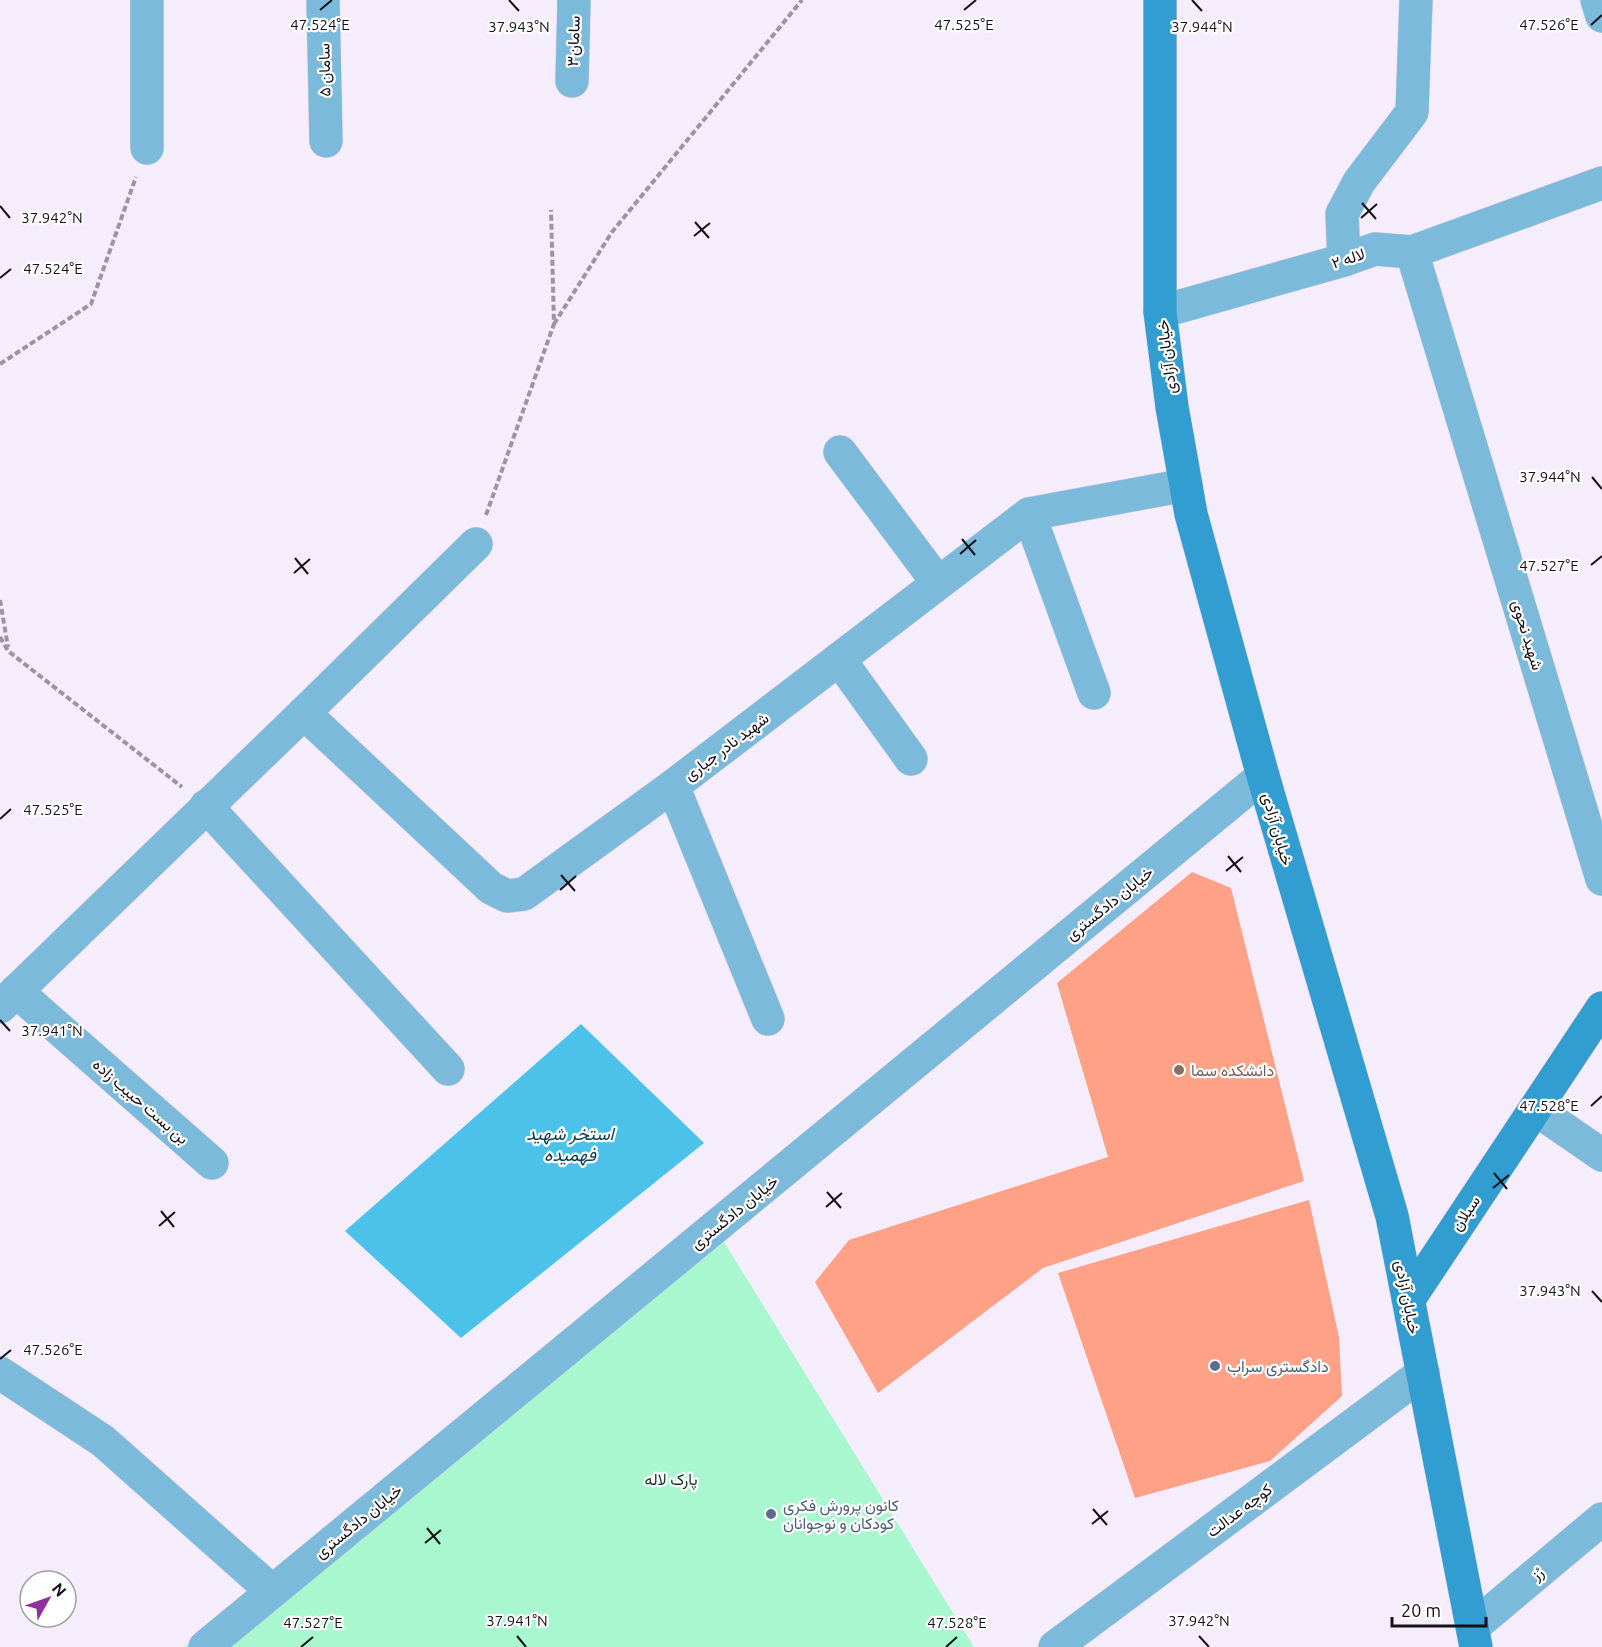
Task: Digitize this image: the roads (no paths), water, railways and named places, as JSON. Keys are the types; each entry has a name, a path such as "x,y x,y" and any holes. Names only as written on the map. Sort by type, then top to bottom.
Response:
{"main road":[{"name":"خیابان آزادی","path":"1160,0 1160,312 1172,407 1191,514 1263,776 1392,1216 1475,1637"},
{"name":"سبلان","path":"1409,1299 1602,1008"}],"street":[{"path":"147,0 147,148"},
{"name":"سامان ۵","path":"323,0 326,141"},
{"name":"سامان۳","path":"572,81 574,0"},
{"path":"1344,260 1342,214 1359,183 1412,112 1416,0"},
{"path":"1597,0 1602,16"},
{"name":"لاله ۲","path":"1160,312 1344,260 1375,249 1412,252 1602,183"},
{"name":"شهید نحوی","path":"1412,252 1602,879"},
{"path":"840,452 938,584"},
{"name":"شهید نادر جباری","path":"304,713 491,888 507,896 524,894 673,786 1029,514 1186,485"},
{"path":"1029,514 1094,693"},
{"path":"8,999 476,544"},
{"path":"839,659 911,759"},
{"name":"خیابان دادگستری","path":"205,1647 1263,776"},
{"path":"673,786 768,1019"},
{"path":"206,806 448,1069"},
{"name":"بن بست حبیب زاده","path":"8,999 212,1163"},
{"path":"1535,1108 1602,1155"},
{"name":"کوچه عدالت","path":"1055,1647 1423,1372"},
{"path":"0,1373 103,1441 264,1584"},
{"name":"رُز","path":"1475,1637 1602,1519"}],"water":[{"name":"استخر شهید فهمیده","path":"581,1024 704,1143 461,1338 345,1231"}],"place":[{"name":"دانشکده سما","path":"1179,1070"},
{"name":"دادگستری سراب","path":"1215,1366"},
{"name":"کانون پرورش فکری کودکان و نوجوانان","path":"771,1514"}],"park label":[{"name":"پارک لاله","path":"671,1479"}]}
